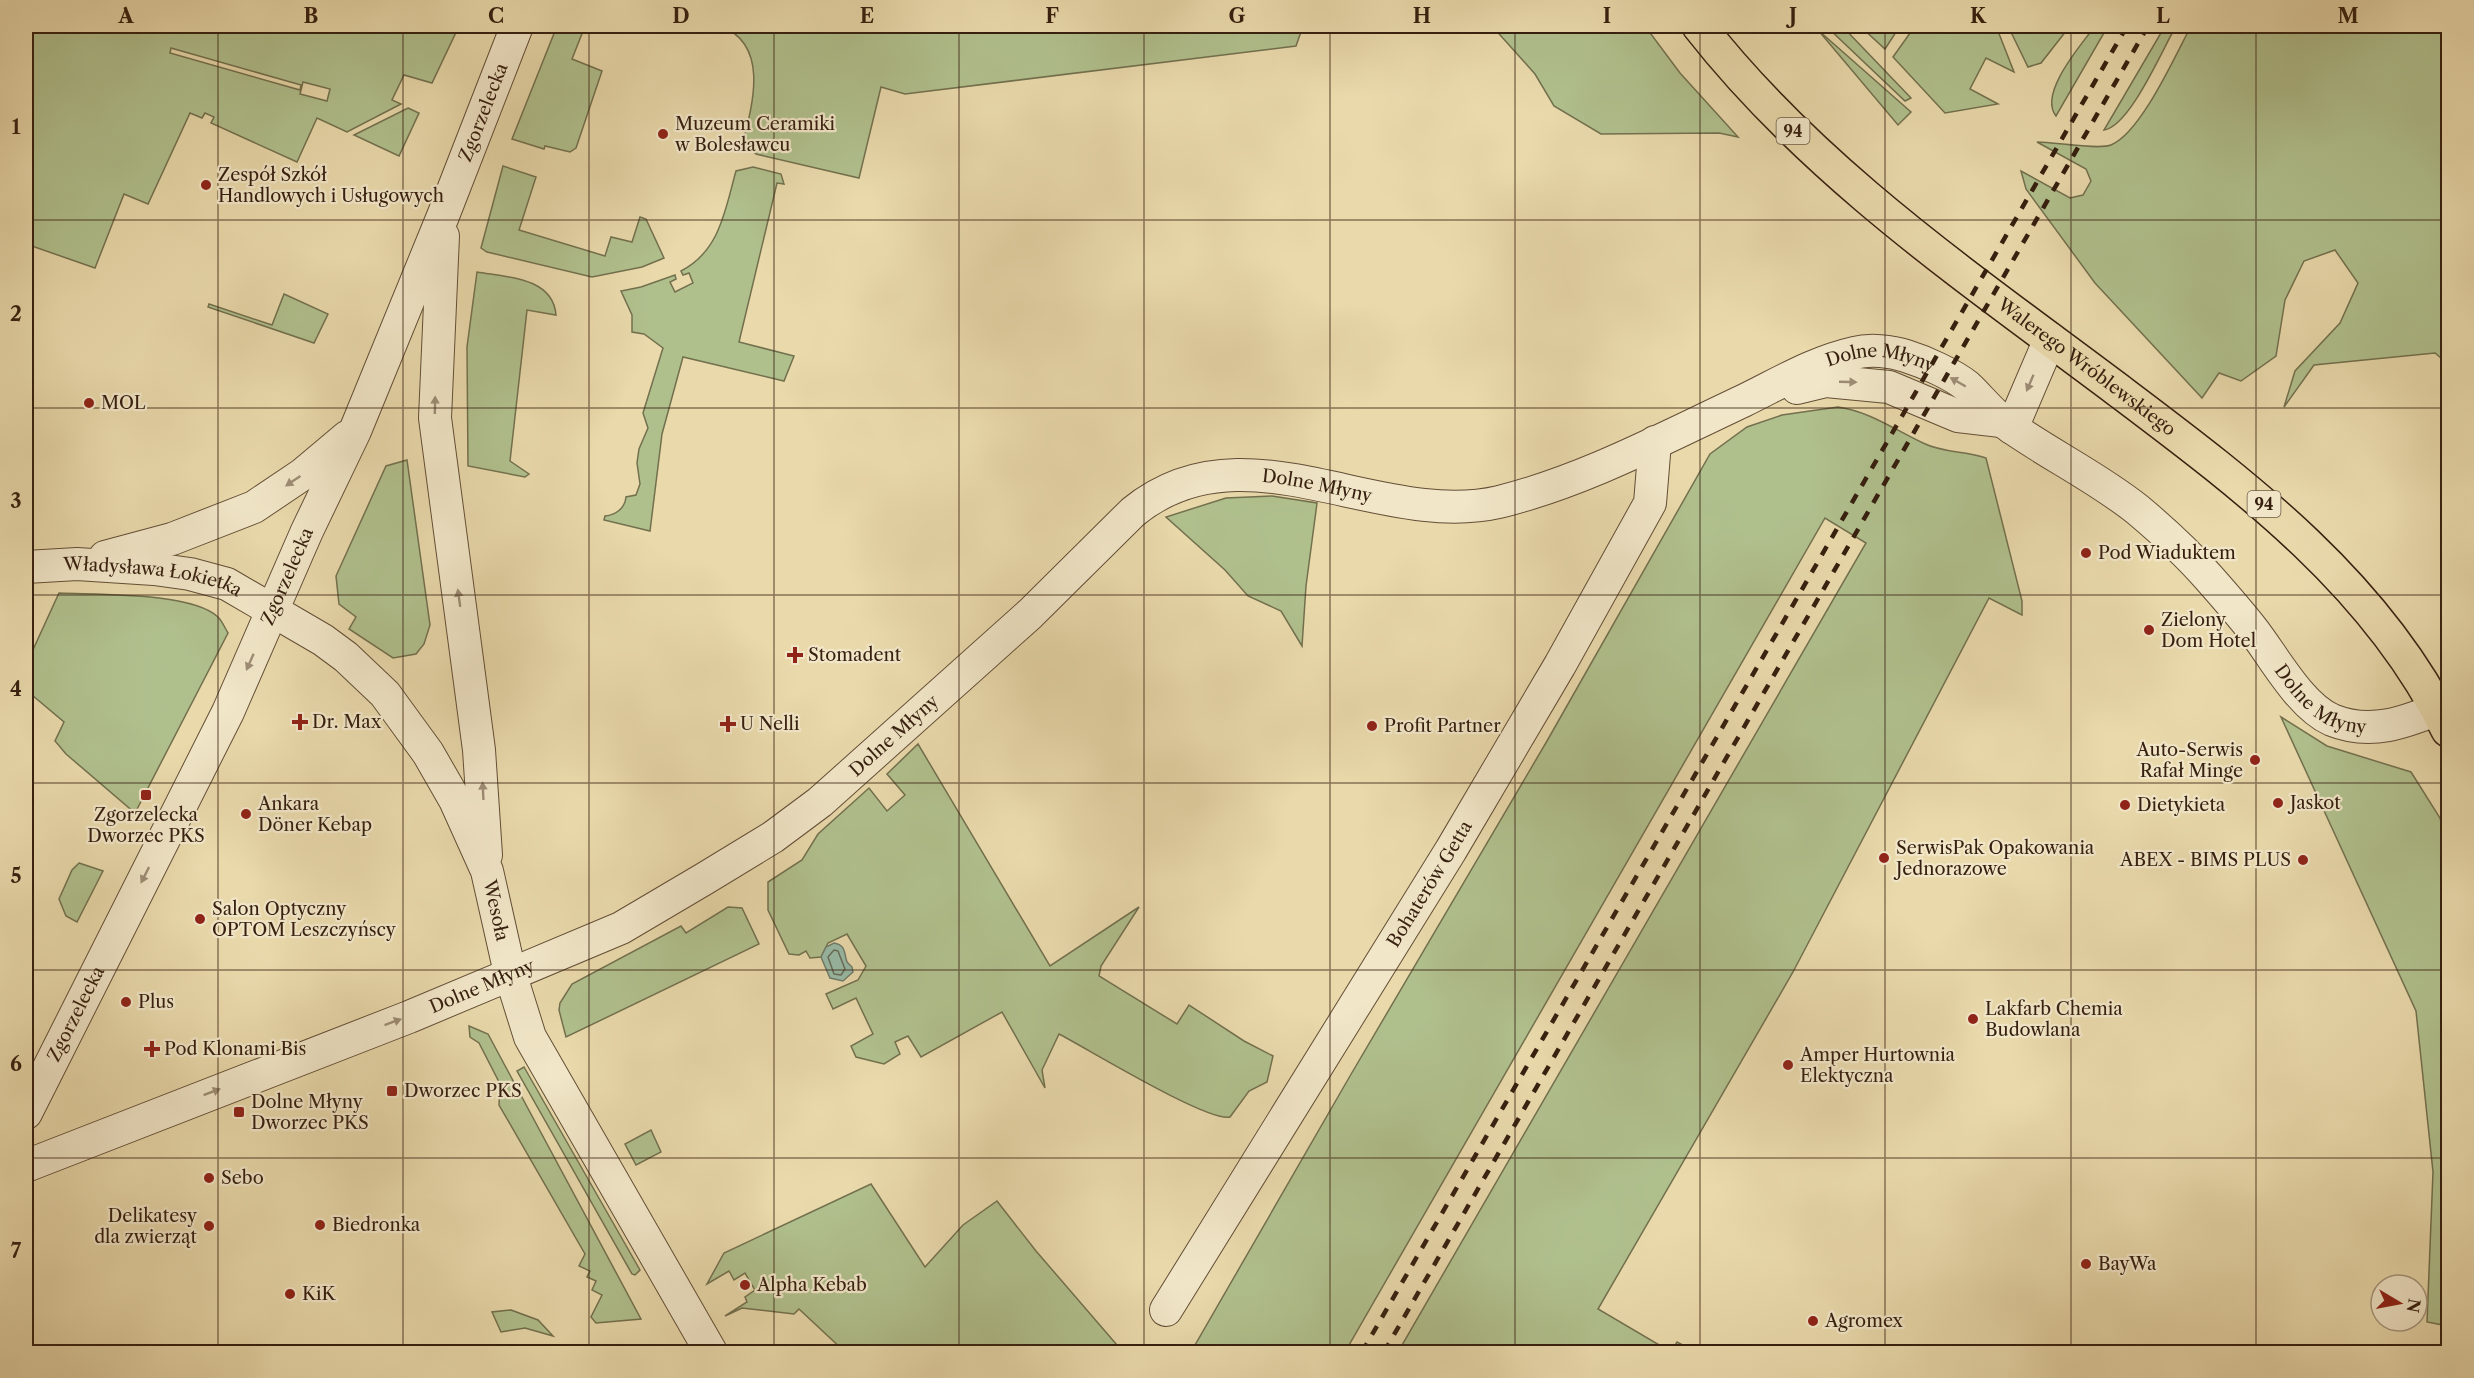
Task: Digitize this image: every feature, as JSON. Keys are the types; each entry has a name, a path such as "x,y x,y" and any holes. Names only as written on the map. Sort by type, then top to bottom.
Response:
{"main road":[{"name":"Walerego Wróblewskiego","path":"1699,26 1737,75 1852,185 1920,241 2230,475 2302,537 2350,586 2445,715"}],"street":[{"name":"Zgorzelecka","path":"26,1113 228,712 355,431 443,216 517,26"},
{"path":"443,216 435,418 479,750 487,871"},
{"path":"2007,424 2050,339"},
{"name":"Dolne Młyny","path":"26,1166 157,1113 409,1017 621,928 773,837 820,802 979,660 1133,512 1145,502 1188,480 1216,475 1279,477 1427,504 1463,507 1495,503 1582,474 1750,398 1826,381 1858,382 1889,387 1958,416 2007,424 2136,508 2178,546 2252,629 2290,682 2329,719 2372,728 2423,717 2445,715"},
{"path":"77,564 172,539 254,507 303,474 355,431"},
{"name":"Bohaterów Getta","path":"1166,1310 1451,850 1560,665 1650,503 1655,442"},
{"name":"Władysława Łokietka","path":"26,567 77,564 190,574 227,584 273,609"},
{"name":"Wesoła","path":"273,609 346,657 385,694 428,753 455,800 487,871 510,973 535,1045 711,1353"}],"shaded area":[{"path":"26,26 459,26 432,83 404,75 392,100 401,104 347,132 317,118 297,162 211,123 214,117 205,113 202,118 190,113 148,204 124,194 95,268 26,244","holes":["171,48 301,85 300,90 170,53","303,82 330,89 327,101 300,94"]},
{"path":"557,26 585,26 572,59 602,71 576,148 570,152 545,146 544,149 512,139"},
{"path":"721,26 1303,26 1296,46 905,94 881,87 859,178 756,154 743,142 753,93 752,61 746,47 736,35"},
{"path":"1492,26 1645,26 1680,73 1738,137 1719,133 1601,134 1554,106 1535,74"},
{"path":"1826,26 1842,26 1911,98 1905,101"},
{"path":"1860,26 1900,26 1885,49"},
{"path":"1915,26 1996,26 2014,72 1986,58 1970,89 1998,104 1945,113 1893,57"},
{"path":"2008,26 2030,32 2034,26 2070,26 2041,63 2028,67"},
{"path":"2095,26 2108,26 2056,116 2052,106 2057,82 2072,56"},
{"path":"2165,26 2176,26 2135,102 2114,125 2104,130"},
{"path":"2191,26 2448,26 2448,364 2435,353 2314,365 2284,407 2295,371 2340,323 2358,283 2335,250 2304,261 2285,300 2276,356 2241,381 2219,373 2202,398 2095,283 2026,189 2021,171 2070,198 2083,195 2091,181 2086,169 2037,142 2105,146 2122,138 2157,92"},
{"path":"1818,30 1911,112 1898,125"},
{"path":"408,108 419,113 399,156 354,135"},
{"path":"503,166 536,177 519,230 605,256 611,237 632,242 640,217 646,219 664,258 642,267 592,277 487,252 481,248"},
{"path":"753,167 781,174 784,184 777,183 739,342 794,356 784,381 683,357 662,434 650,531 604,520 605,516 622,508 626,497 636,495 640,484 637,463 639,449 648,428 643,413 663,348 644,334 632,332 632,315 621,291 641,287 675,275 676,279 670,282 675,292 693,283 689,273 683,275 681,271 694,263 713,241 724,215 736,171"},
{"path":"477,272 526,281 546,293 553,302 556,315 527,310 510,461 529,474 525,477 468,466 467,347"},
{"path":"284,294 328,314 314,343 208,307 209,304 272,325"},
{"path":"1838,407 1850,409 1931,446 1986,458 2022,601 2022,615 1989,598 1793,972 1598,1309 1671,1352 1601,1352 1591,1348 1588,1352 1398,1352 1866,543 1825,518 1345,1352 1191,1352 1547,741 1710,454 1747,427 1782,415"},
{"path":"407,460 430,625 424,644 416,654 393,658 349,629 356,617 339,604 336,576 386,466"},
{"path":"1272,496 1317,503 1306,586 1302,646 1281,611 1248,596 1225,570 1166,517 1226,498"},
{"path":"59,593 143,596 187,603 205,609 218,617 228,633 135,813 66,754 55,741 64,722 26,690 26,665"},
{"path":"2281,717 2327,746 2411,772 2440,818 2448,849 2448,1326 2429,1322 2433,1172 2416,1011"},
{"path":"918,744 1050,966 1139,907 1101,966 1099,976 1177,1024 1189,1005 1244,1041 1273,1056 1267,1082 1249,1091 1230,1117 1217,1115 1173,1097 1059,1034 1042,1070 1045,1088 1002,1012 921,1057 908,1036 895,1042 900,1054 884,1064 856,1057 851,1046 873,1034 856,998 833,1009 826,994 858,980 866,966 847,934 828,943 821,957 810,958 806,951 799,955 789,954 768,910 768,882 802,860 818,834 869,788 887,811 905,795 887,774"},
{"path":"79,863 103,871 77,922 66,916 59,899 72,870"},
{"path":"728,907 742,908 759,944 566,1037 559,1010 560,1003 572,984 681,926 686,933"},
{"path":"469,1026 488,1034 641,1319 596,1323 591,1317 602,1295 592,1290 596,1281 587,1277 590,1271 579,1266 585,1254 499,1105 500,1084 479,1043 470,1037"},
{"path":"524,1067 640,1270 635,1275 632,1274 517,1071"},
{"path":"651,1130 661,1152 636,1165 625,1144"},
{"path":"871,1184 925,1267 963,1225 997,1201 1036,1251 1123,1352 845,1352 799,1309 794,1314 742,1308 725,1316 747,1302 745,1297 755,1290 745,1273 734,1280 729,1271 707,1284 724,1253"},
{"path":"511,1310 538,1320 553,1336 525,1328 501,1332 492,1312"},
{"path":"1677,1342 1696,1352 1671,1352"}],"water":[{"path":"834,943 843,948 847,962 852,967 853,972 843,981 830,978 821,957 826,947"}],"railway":[{"path":"1362,1352 2127,26"},
{"path":"1384,1352 2148,26"}],"place":[{"name":"Muzeum Ceramiki w Bolesławcu","path":"663,134"},
{"name":"Zespół Szkół Handlowych i Usługowych","path":"206,185"},
{"name":"MOL","path":"89,403"},
{"name":"Pod Wiaduktem","path":"2086,553"},
{"name":"Zielony Dom Hotel","path":"2149,630"},
{"name":"Stomadent","path":"795,655"},
{"name":"Dr. Max","path":"300,722"},
{"name":"U Nelli","path":"728,724"},
{"name":"Profit Partner","path":"1372,726"},
{"name":"Auto-Serwis Rafał Minge","path":"2255,760"},
{"name":"Zgorzelecka Dworzec PKS","path":"146,795"},
{"name":"Jaskot","path":"2278,803"},
{"name":"Dietykieta","path":"2125,805"},
{"name":"Ankara Döner Kebap","path":"246,814"},
{"name":"SerwisPak Opakowania Jednorazowe","path":"1884,858"},
{"name":"ABEX - BIMS PLUS","path":"2303,860"},
{"name":"Salon Optyczny OPTOM Leszczyńscy","path":"200,919"},
{"name":"Plus","path":"126,1002"},
{"name":"Lakfarb Chemia Budowlana","path":"1973,1019"},
{"name":"Pod Klonami Bis","path":"152,1049"},
{"name":"Amper Hurtownia Elektyczna","path":"1788,1065"},
{"name":"Dworzec PKS","path":"392,1091"},
{"name":"Dolne Młyny Dworzec PKS","path":"239,1112"},
{"name":"Sebo","path":"209,1178"},
{"name":"Biedronka","path":"320,1225"},
{"name":"Delikatesy dla zwierząt","path":"209,1226"},
{"name":"BayWa","path":"2086,1264"},
{"name":"Alpha Kebab","path":"745,1285"},
{"name":"KiK","path":"290,1294"},
{"name":"Agromex","path":"1813,1321"}]}
